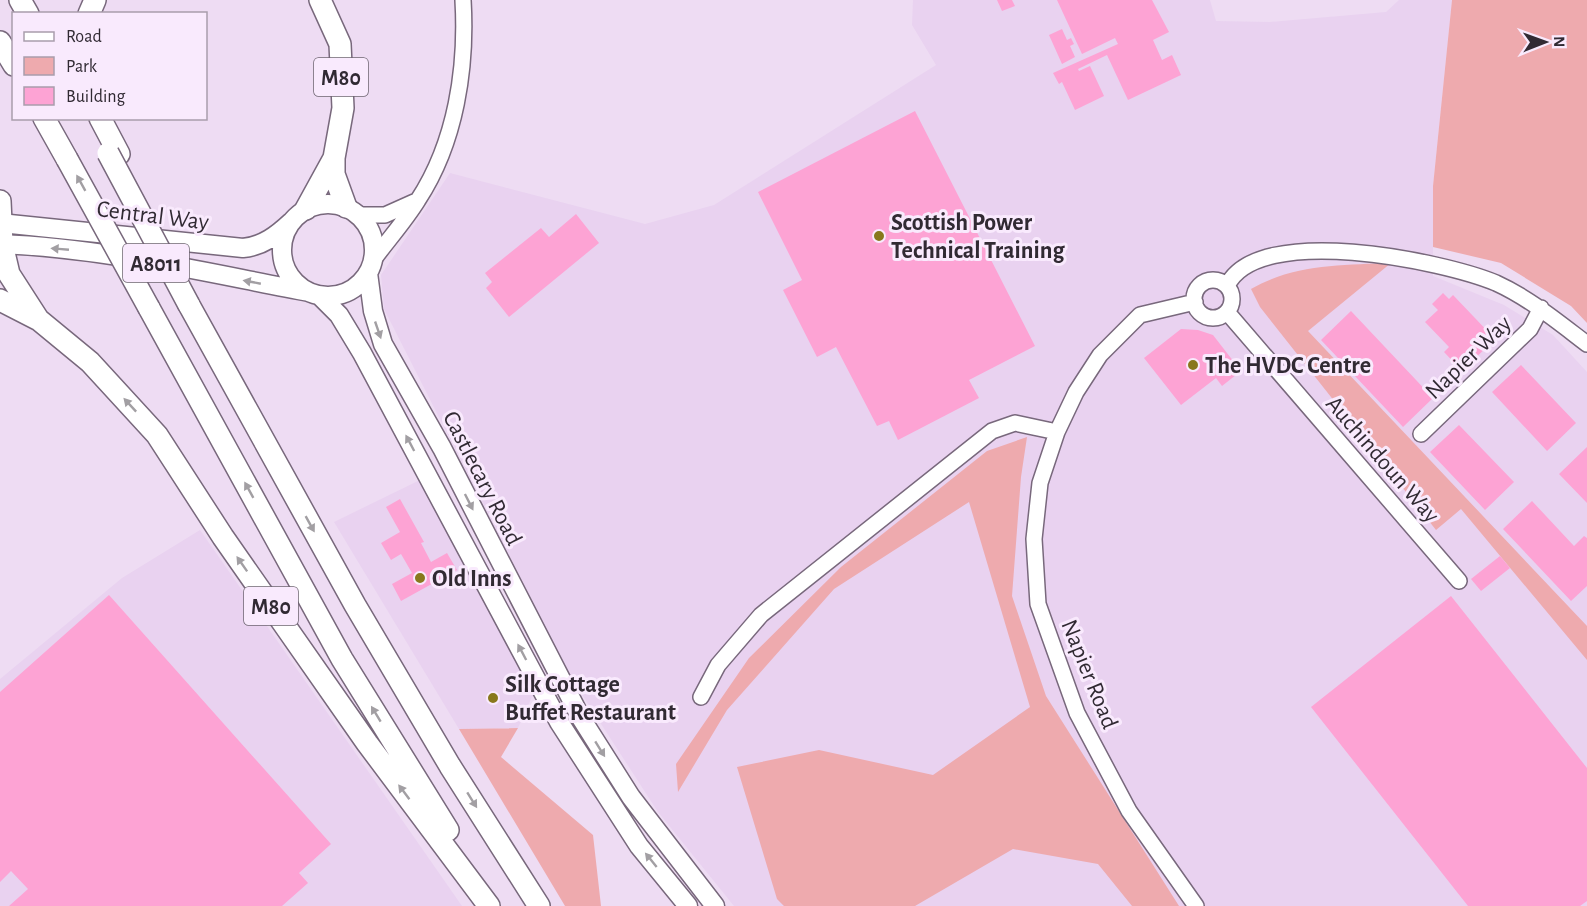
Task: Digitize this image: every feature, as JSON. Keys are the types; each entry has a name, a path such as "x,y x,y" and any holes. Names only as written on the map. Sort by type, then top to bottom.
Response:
{"highway":[{"name":"M80","path":"320,0 340,44 343,108 334,158 334,174 352,211"},
{"path":"0,42 12,62"},
{"name":"M80","path":"45,120 342,659 497,906"},
{"path":"91,120 113,153 261,436 379,645 539,906"},
{"path":"101,120 113,153"},
{"name":"M80","path":"299,215 334,158"},
{"name":"M80","path":"0,201 1,234 9,274 39,320"},
{"name":"M80","path":"0,300 39,320 90,362 157,435 223,537 360,733 489,906"}],"main road":[{"path":"315,294 290,277 284,264 282,250 284,236 299,215 319,204 352,211 372,233 371,266"},
{"name":"Central Way","path":"1,234 243,248 255,247 278,235 299,215"},
{"name":"Central Way","path":"1,234 315,294"},
{"name":"A8011","path":"315,294 345,293 358,285 371,266"},
{"name":"Castlecary Road","path":"371,266 373,311 383,344 442,448 581,718 631,797 715,906"},
{"name":"Castlecary Road","path":"315,294 339,315 362,353 559,722 639,846 688,906"}],"street":[{"path":"371,266 419,199 443,147 460,89 464,47 463,0"},
{"path":"352,211 385,215 419,199"},
{"path":"1227,286 1234,272 1257,260 1283,254 1353,252 1412,259 1496,283 1540,308 1587,344"},
{"path":"1217,280 1227,286 1232,296 1227,312 1216,318 1205,316 1195,302 1197,290 1205,282 1217,280"},
{"name":"Napier Road","path":"1195,302 1140,315 1100,356 1076,392 1057,432 1040,483 1034,539 1038,604 1082,723 1129,811 1196,906"},
{"name":"Napier Way","path":"1421,434 1530,329 1540,308"},
{"name":"Auchindoun Way","path":"1227,312 1459,581"},
{"path":"701,697 718,665 761,615 992,432 1015,423 1057,432"}],"shaded area":[{"path":"913,0 1210,0 1216,21 1270,22 1386,12 1399,0 1452,0 1433,186 1433,276 1504,305 1553,335 1587,372 1587,906 734,906 658,812 572,679 384,309 381,275 450,173 645,224 714,205 936,65 912,25"},
{"path":"422,479 535,690 518,728 459,729 334,522"},
{"path":"200,530 462,906 0,906 0,679 122,578"}],"green space":[{"path":"1452,0 1587,0 1587,323 1571,306 1501,263 1433,247 1433,186"},
{"path":"1391,263 1308,331 1587,626 1587,660 1461,509 1436,530 1260,307 1251,289 1267,281 1302,270"},
{"path":"1027,437 1021,477 1012,596 1046,696 1179,906 1132,906 1098,864 1013,849 915,906 784,906 777,899 737,767 819,750 933,775 1030,707 969,502 834,589 727,710 678,792 676,764 749,658 841,567 987,451"},
{"path":"518,728 501,757 593,835 601,906 565,906 459,729"}],"building":[{"path":"997,0 1012,0 1015,6 1002,11"},
{"path":"1057,0 1152,0 1169,32 1153,40 1162,60 1172,55 1181,75 1128,100 1107,55 1078,69 1079,71 1090,66 1104,96 1075,110 1062,82 1059,84 1053,73 1118,44 1115,38 1082,54"},
{"path":"1062,29 1067,40 1071,38 1074,44 1070,46 1075,57 1062,64 1049,35"},
{"name":"Scottish Power Technical Training","path":"915,111 1035,346 969,380 979,398 898,440 889,421 877,426 836,347 817,357 783,290 802,280 758,192"},
{"path":"576,214 599,243 509,317 486,288 492,282 485,273 541,228 549,237"},
{"path":"1443,293 1449,299 1453,295 1495,339 1462,371 1444,352 1449,347 1425,322 1438,310 1432,304"},
{"path":"1351,311 1433,398 1403,427 1321,340"},
{"name":"The HVDC Centre","path":"1181,329 1198,330 1213,335 1241,371 1222,386 1216,378 1181,405 1144,358"},
{"path":"1521,365 1576,423 1547,451 1492,392"},
{"path":"1459,425 1514,482 1485,510 1430,452"},
{"path":"1587,447 1587,503 1559,474"},
{"path":"400,499 424,542 421,543 431,562 447,553 457,570 401,601 392,584 412,573 401,554 391,560 381,543 400,532 386,507"},
{"path":"1532,501 1574,546 1584,536 1587,538 1587,586 1571,601 1503,529"},
{"path":"1500,556 1510,568 1481,591 1471,579"},
{"path":"109,595 331,844 299,873 308,883 282,906 9,906 28,889 11,871 0,882 0,692"},
{"path":"1451,596 1587,768 1587,901 1580,906 1468,906 1311,707"}],"place":[{"name":"Scottish Power Technical Training","path":"879,236"},
{"name":"The HVDC Centre","path":"1193,365"},
{"name":"Old Inns","path":"420,578"},
{"name":"Silk Cottage Buffet Restaurant","path":"493,698"}]}
